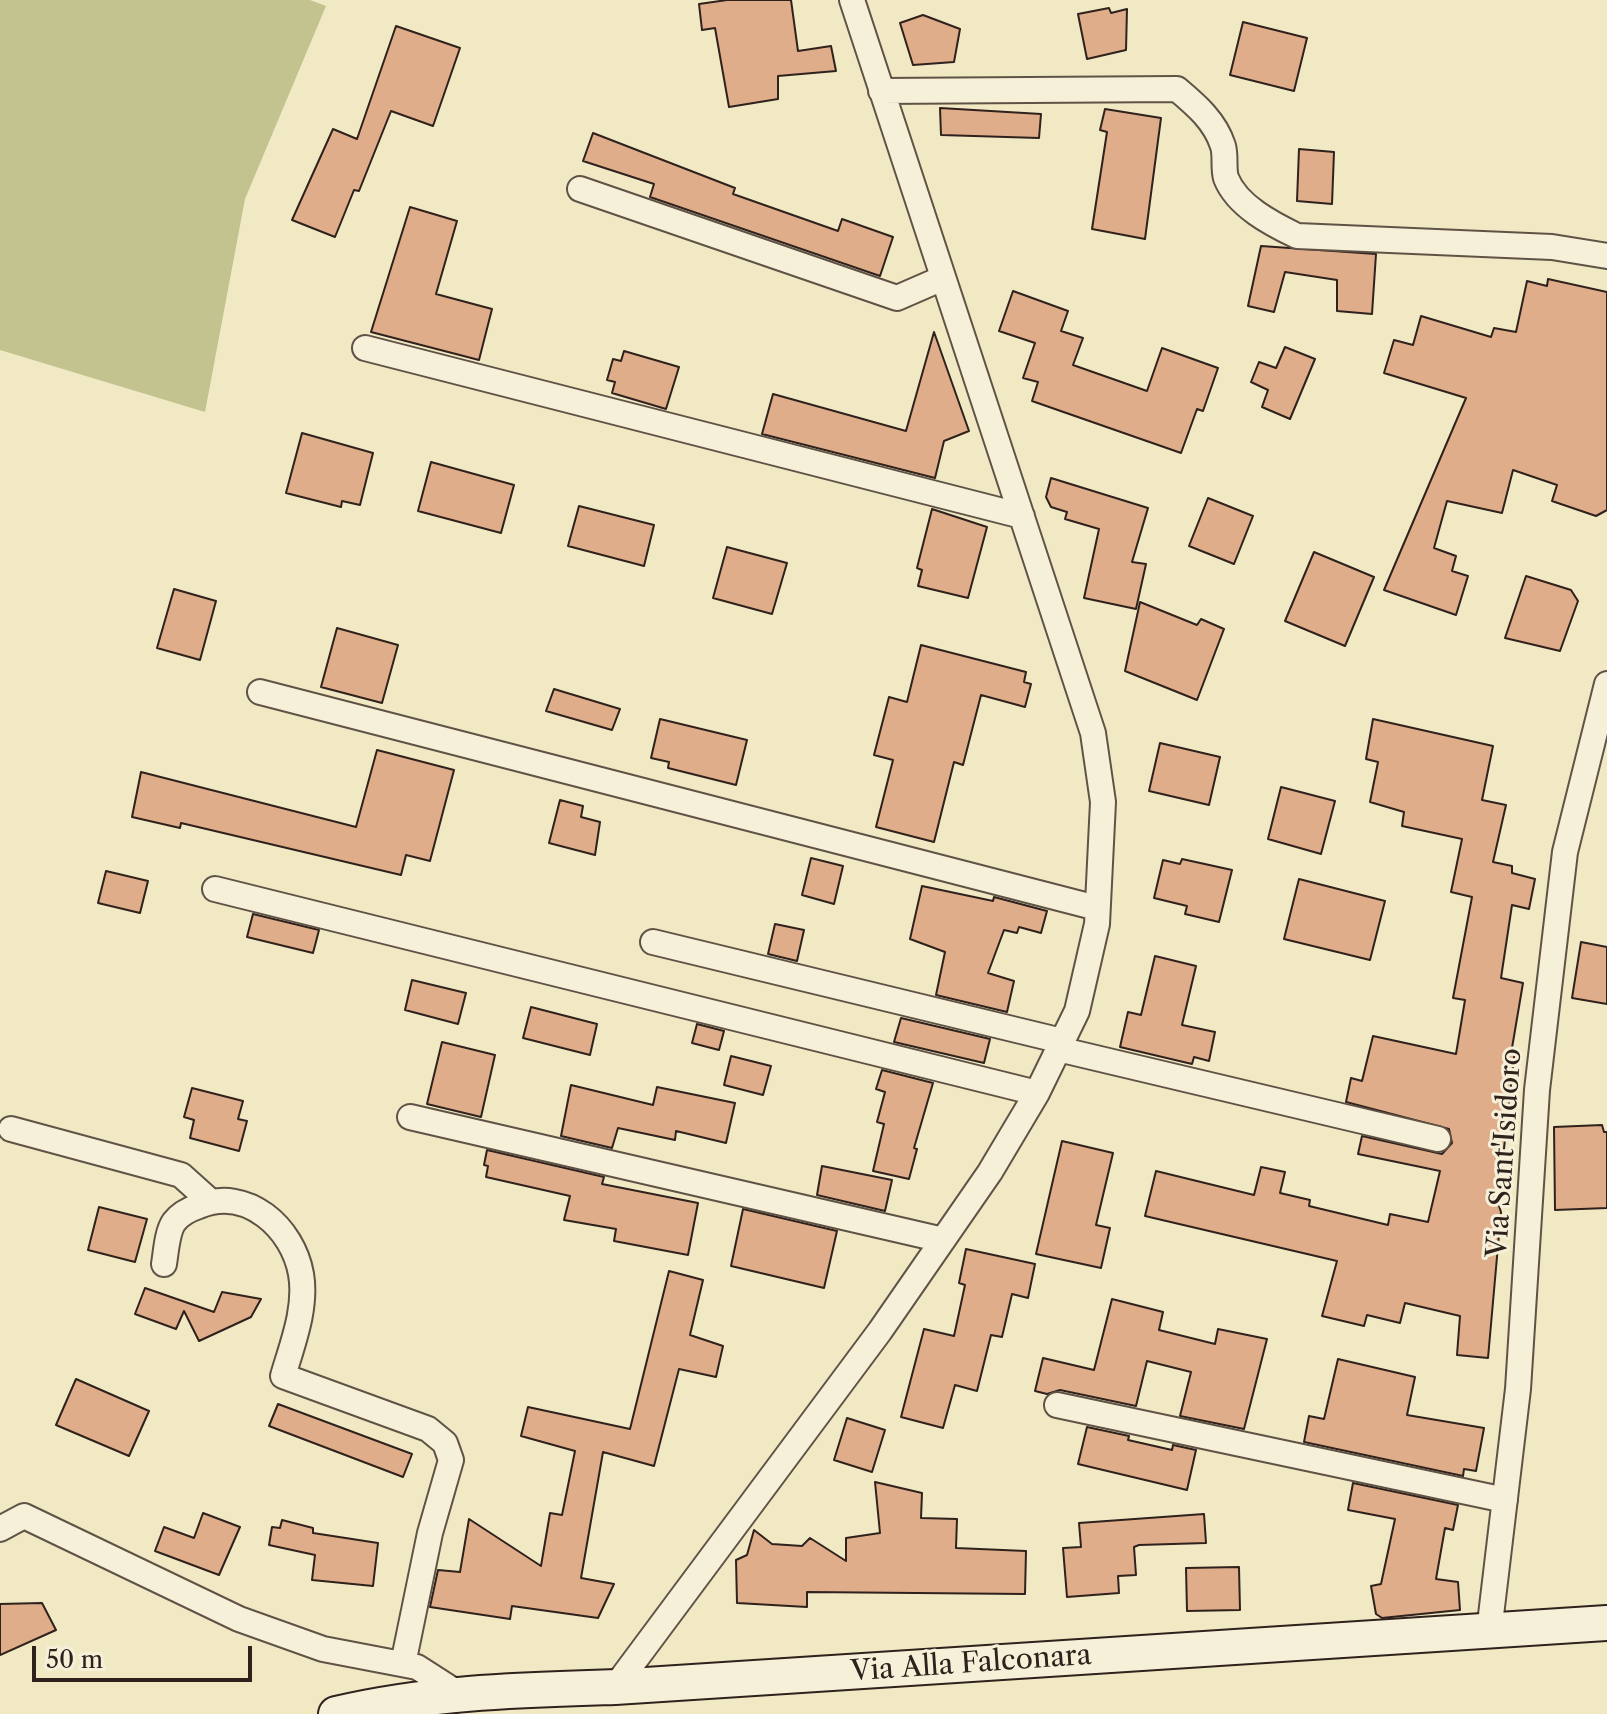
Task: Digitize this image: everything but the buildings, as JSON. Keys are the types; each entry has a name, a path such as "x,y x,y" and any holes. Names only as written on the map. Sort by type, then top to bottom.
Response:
{"street":[{"path":"615,1687 880,1331 990,1172 1037,1093 1077,1011 1097,908 1103,802 1093,733 852,0"},
{"path":"881,91 1177,89 1206,114 1223,147 1226,177 1239,196 1267,221 1297,236 1552,247 1607,256"},
{"path":"580,189 897,298 943,278"},
{"path":"365,348 1022,516"},
{"name":"Via Sant'Isidoro","path":"1489,1632 1518,1389 1537,1090 1565,852 1607,684"},
{"path":"260,692 1097,908"},
{"path":"215,889 1037,1093"},
{"path":"653,942 1438,1139"},
{"path":"410,1117 943,1240"},
{"path":"11,1129 181,1175 210,1201"},
{"path":"164,1264 172,1224 186,1211 210,1201 251,1205 283,1232 302,1275 301,1309 283,1376 428,1429 445,1443 451,1460 430,1533 403,1664"},
{"path":"1057,1405 1505,1500"},
{"path":"0,1529 24,1516 239,1619 323,1649 417,1667 456,1692"},
{"name":"Via Alla Falconara","path":"336,1714 385,1708 456,1692 615,1687 1607,1623"}],"green space":[{"path":"0,0 310,0 326,6 245,199 205,412 0,350"}]}
